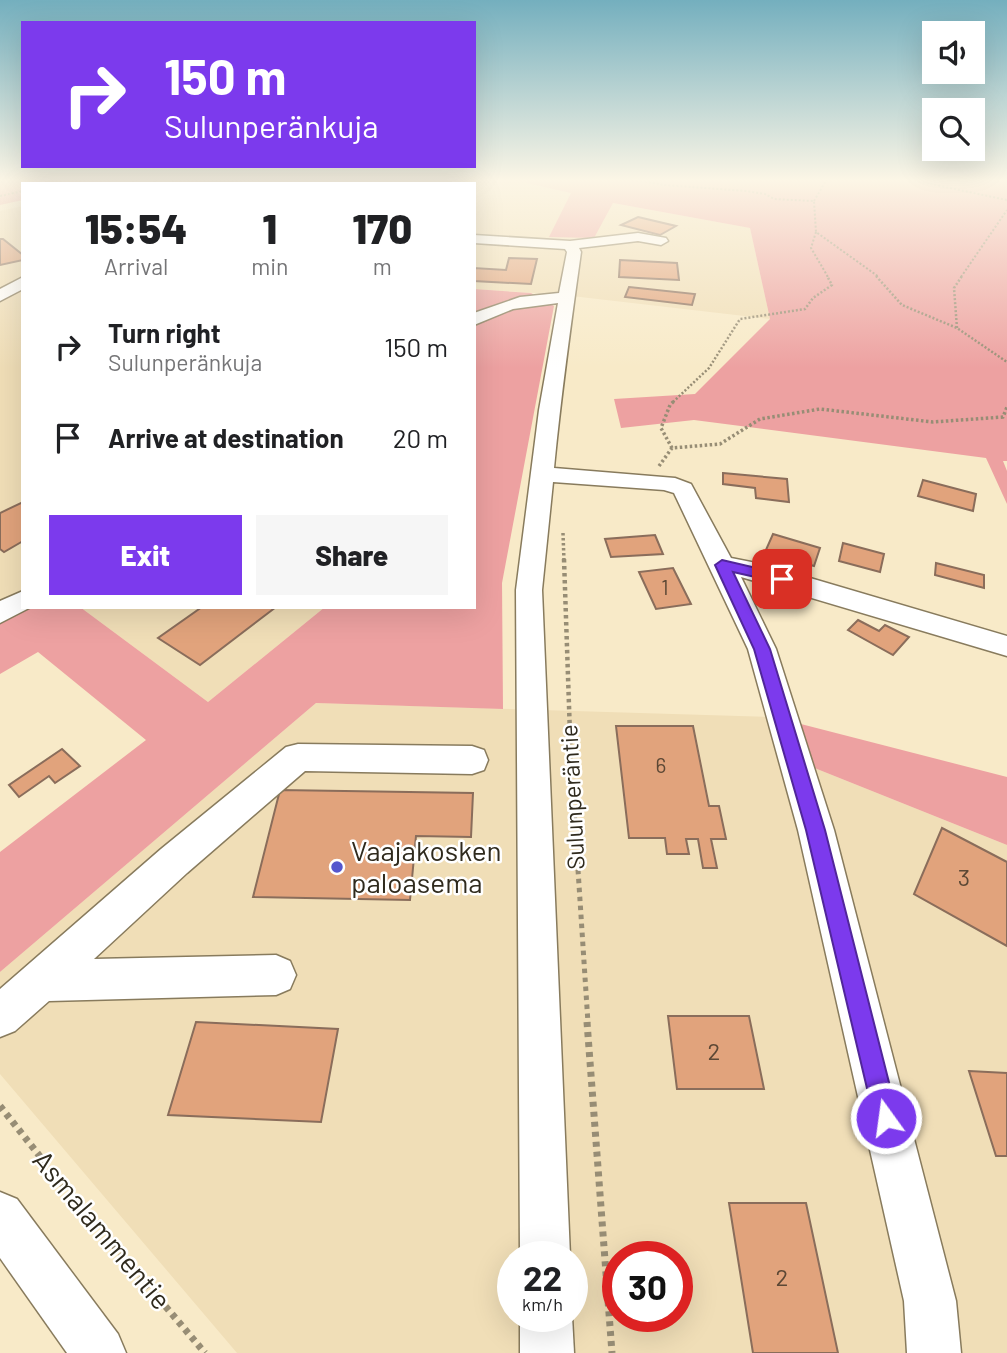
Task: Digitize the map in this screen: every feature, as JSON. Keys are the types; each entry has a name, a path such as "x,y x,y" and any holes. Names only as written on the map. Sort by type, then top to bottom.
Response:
{"street":[{"path":"524,242 570,245 588,242"},
{"name":"Sulunperäntie","path":"545,1241 528,590 554,475 549,410 574,251 570,245"},
{"path":"0,296 21,283"},
{"path":"476,319 492,309 514,302 568,298"},
{"path":"554,475 667,483 683,489 762,649 816,830 930,1301 934,1353"},
{"path":"722,565 757,571 1007,646"},
{"path":"0,613 21,601"},
{"path":"0,1016 174,861 298,757 472,760"},
{"path":"41,981 276,975"},
{"path":"0,1216 99,1353"},
{"path":"546,1332 547,1353"}],"path":[{"path":"672,448 661,428 670,405 709,368 740,319 805,309 813,298 832,285 811,248 813,242"},
{"path":"830,242 881,279 902,305 957,328 1007,362"},
{"path":"957,328 954,288 983,242"},
{"path":"672,448 720,444 760,419 820,409 933,422 1003,417 1007,407"},
{"path":"649,482 672,448"},
{"name":"Sulunperäntie","path":"554,475 562,526 573,828 612,1353"},
{"name":"Asmalammentie","path":"0,1106 61,1183 205,1353"}],"shaded area":[{"path":"0,242 21,242 21,594 0,606"},
{"path":"476,242 753,242 770,319 563,295 476,289"},
{"path":"753,242 1007,242 1007,461 1003,461 1007,471 1007,504 986,458 694,420 621,428 614,399 695,394 770,319"},
{"path":"476,289 531,293 554,306 502,583 503,709 316,703 0,972 0,852 146,740 38,652 0,674 0,623 23,609 83,609 208,702 323,609 476,609"},
{"path":"83,609 323,609 208,702"},
{"path":"316,703 771,717 812,767 1007,845 1007,1353 237,1353 0,1074 0,972"},
{"path":"797,723 1007,777 1007,845 812,767"}],"building":[{"path":"0,242 7,242 21,253 21,260 0,265"},
{"path":"509,258 537,259 531,284 476,281 476,268 506,270"},
{"path":"620,260 677,263 679,280 619,277"},
{"path":"629,287 695,294 692,305 625,297"},
{"path":"723,473 787,479 789,502 756,498 755,488 723,484"},
{"path":"923,480 976,494 973,511 918,496"},
{"path":"21,503 21,542 4,552 0,549 0,513"},
{"path":"773,534 820,548 814,566 765,552"},
{"path":"655,535 663,554 611,557 605,539"},
{"path":"843,543 884,554 880,572 839,561"},
{"path":"936,563 984,575 984,588 935,575"},
{"path":"673,568 691,604 656,609 639,572"},
{"path":"199,609 273,609 200,665 158,638"},
{"path":"858,620 879,631 885,625 909,637 893,655 848,630"},
{"path":"616,726 693,726 709,806 719,806 726,839 711,839 717,868 703,868 698,839 686,839 689,854 667,854 665,838 629,838"},
{"path":"62,749 80,766 55,783 49,776 19,797 9,785"},
{"name":"Vaajakosken paloasema","path":"280,790 473,793 471,837 416,836 410,900 253,897"},
{"path":"942,828 1007,862 1007,946 914,894"},
{"path":"668,1016 749,1016 764,1089 677,1089"},
{"path":"196,1022 338,1029 321,1122 168,1115"},
{"path":"969,1071 1007,1073 1007,1156 996,1156"},
{"path":"729,1203 806,1203 838,1353 753,1353"}],"place":[{"name":"Vaajakosken paloasema","path":"337,867"}],"route":[{"path":"782,579 757,571 722,565 762,649 816,830 886,1118"}]}
